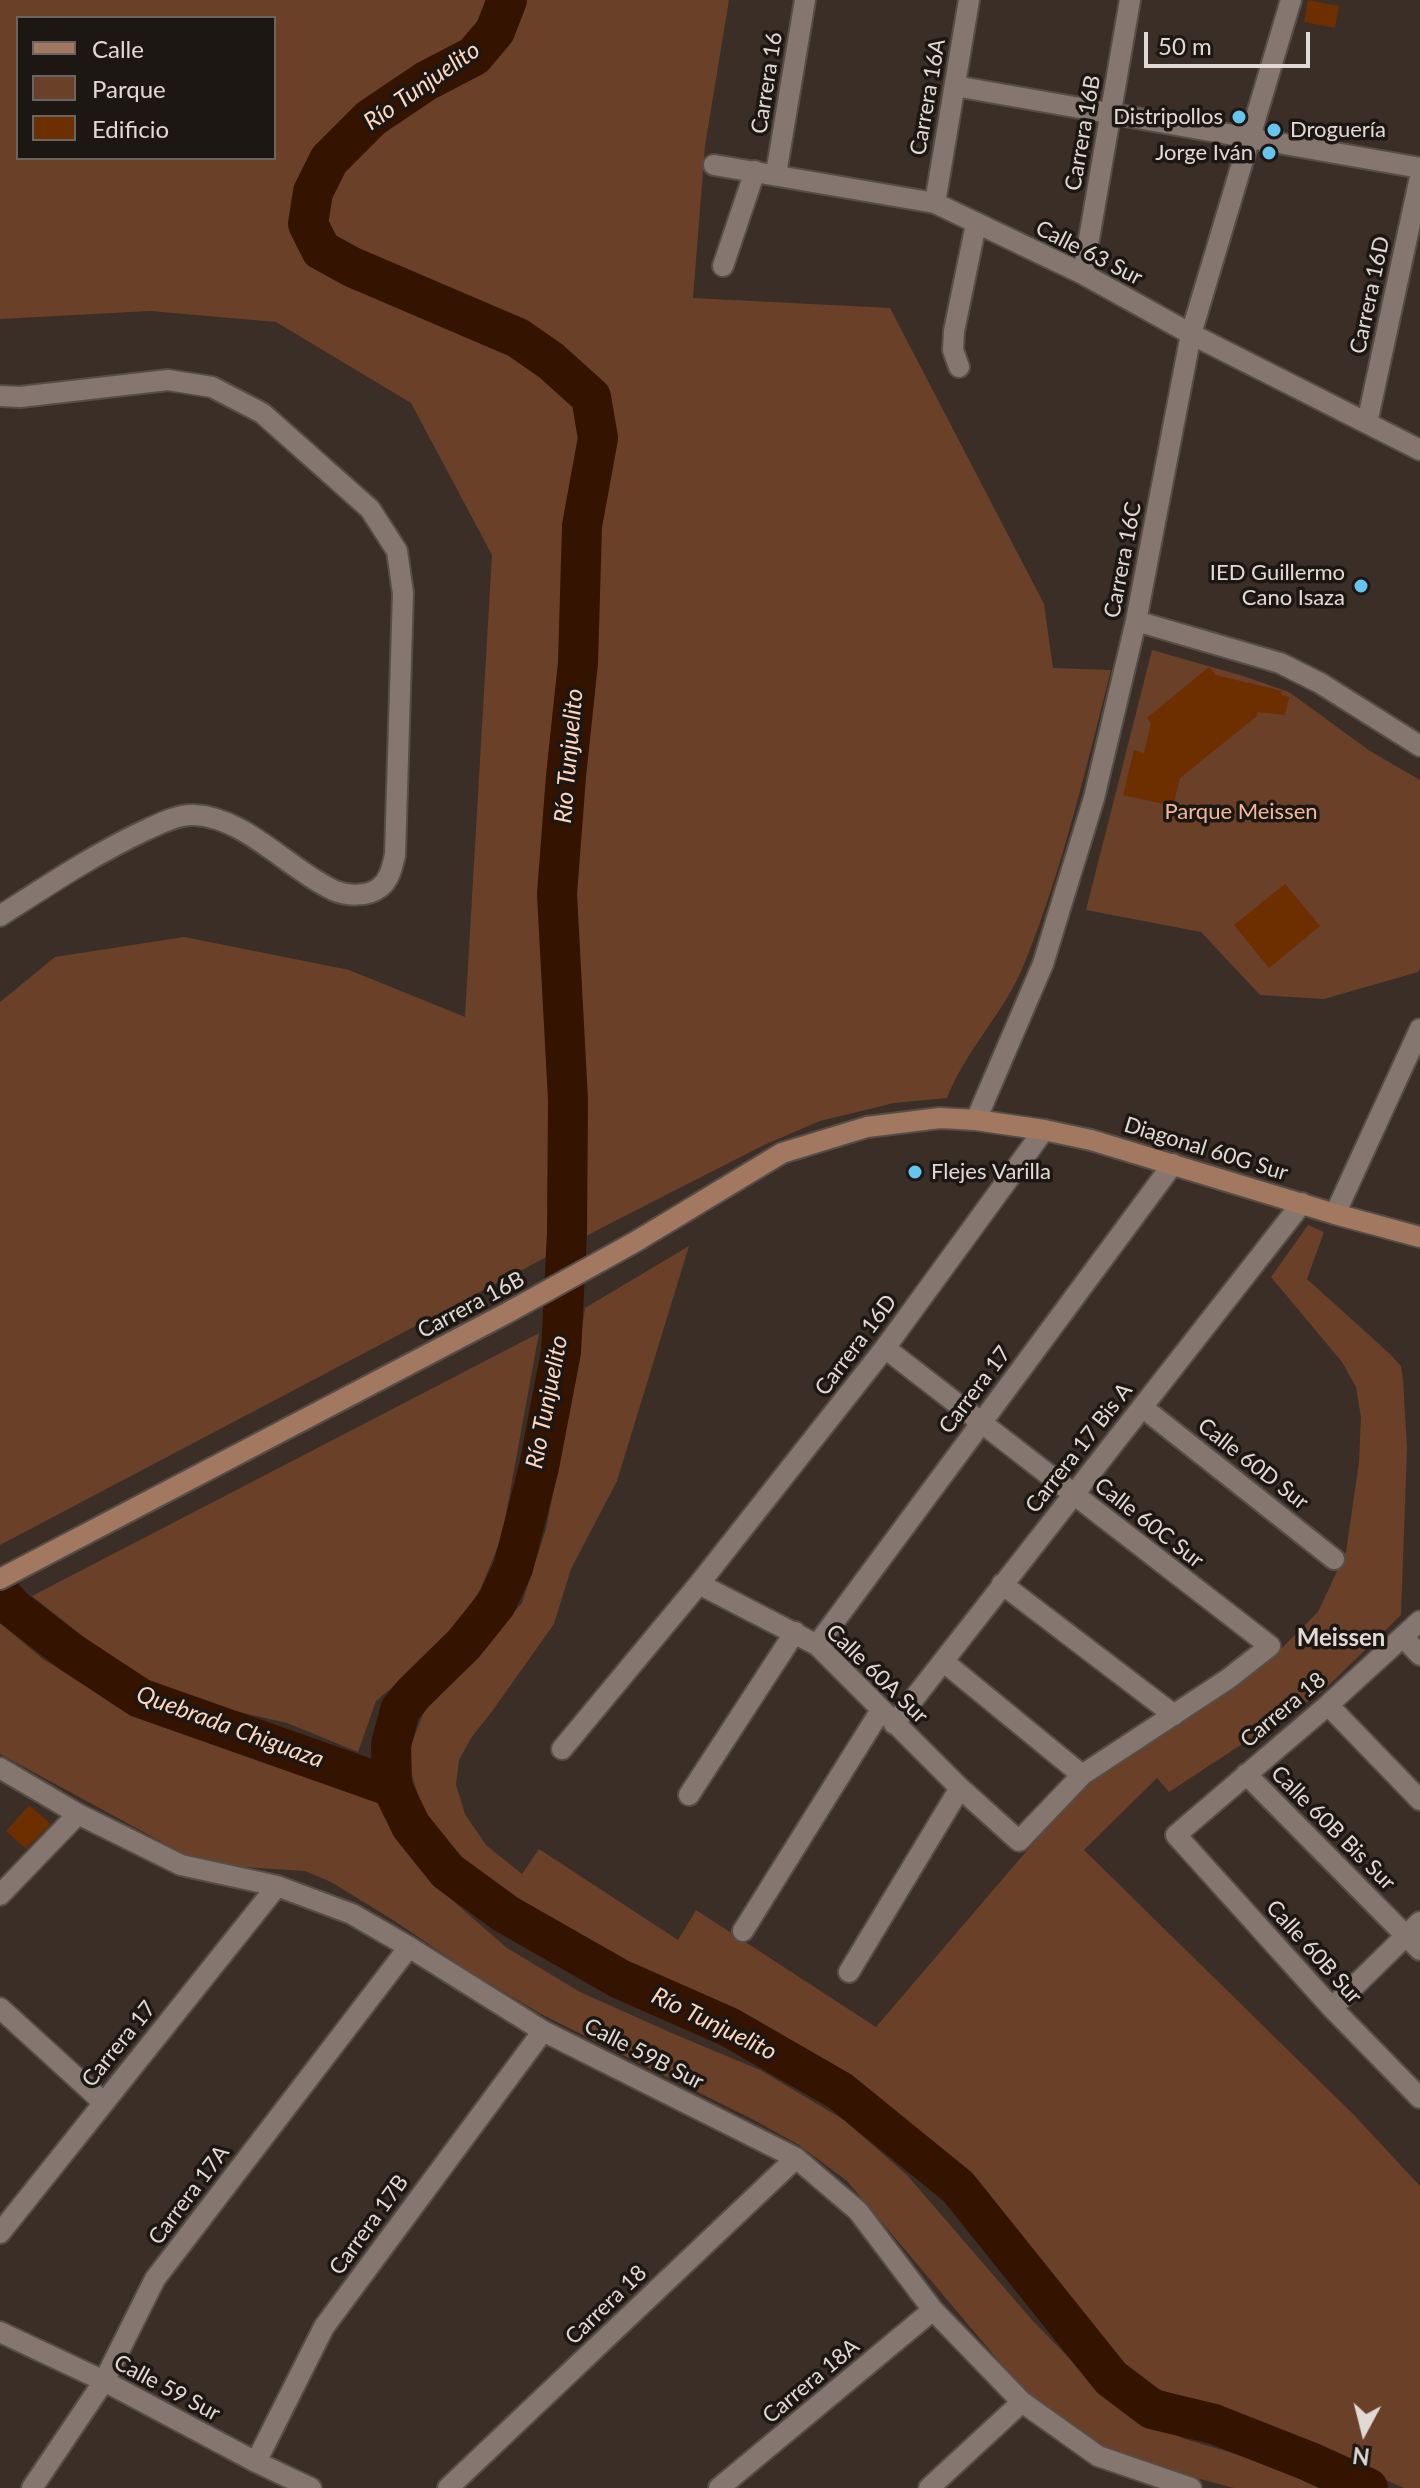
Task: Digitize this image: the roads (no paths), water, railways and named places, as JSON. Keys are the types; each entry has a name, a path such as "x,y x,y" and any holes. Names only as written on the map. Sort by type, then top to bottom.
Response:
{"street":[{"name":"Carrera 16","path":"723,266 765,173 805,0"},
{"name":"Carrera 16A","path":"935,203 969,0"},
{"name":"Carrera 16B","path":"1083,274 1130,0"},
{"name":"Carrera 16C","path":"976,1120 1043,964 1094,798 1136,621 1191,334 1291,0"},
{"path":"955,86 1420,168"},
{"name":"Calle 63 Sur","path":"714,165 935,203 1083,274 1191,334 1420,450"},
{"name":"Carrera 16D","path":"1367,423 1420,177"},
{"path":"959,367 953,350 954,331 976,224"},
{"path":"0,396 20,397 168,380 212,387 262,413 370,509 397,551 403,593 395,855 389,877 379,889 359,896 334,891 243,832 216,819 192,814 167,820 111,846 0,916"},
{"path":"1136,621 1280,663 1320,683 1420,746"},
{"path":"1335,1214 1420,1029"},
{"name":"Carrera 16B","path":"0,1579 507,1313 635,1242 782,1153 821,1139 898,1122 940,1118 976,1120"},
{"name":"Diagonal 60G Sur","path":"976,1120 1091,1140 1420,1237"},
{"name":"Carrera 16D","path":"699,1584 885,1348 1044,1130"},
{"name":"Carrera 17","path":"817,1645 1173,1164"},
{"name":"Carrera 17 Bis A","path":"743,1931 888,1717 944,1662 1302,1203"},
{"name":"Calle 60C Sur","path":"885,1348 1270,1646 1174,1715"},
{"name":"Calle 60D Sur","path":"1142,1407 1334,1559"},
{"path":"562,1749 699,1584"},
{"name":"Calle 60A Sur","path":"699,1584 817,1645 960,1788 1019,1841 1082,1775"},
{"path":"944,1662 1082,1775 1174,1715 1002,1584"},
{"name":"Carrera 18","path":"1176,1835 1328,1705 1420,1621"},
{"path":"689,1795 795,1632"},
{"path":"1403,1637 1420,1655"},
{"path":"1328,1705 1420,1800"},
{"name":"Calle 59B Sur","path":"0,1768 78,1814 181,1865 277,1886 352,1914 543,2031 796,2158 858,2211 933,2310 1022,2402 1098,2456 1191,2488"},
{"name":"Calle 60B Bis Sur","path":"1246,1774 1415,1936"},
{"path":"849,1972 960,1788"},
{"path":"0,1895 78,1814"},
{"name":"Calle 60B Sur","path":"1176,1835 1332,2008 1420,2098"},
{"name":"Carrera 17","path":"0,2233 277,1886"},
{"path":"1332,2008 1415,1936"},
{"name":"Carrera 17A","path":"32,2488 104,2381 155,2279 409,1947"},
{"path":"4,2019 103,2102"},
{"name":"Carrera 17B","path":"256,2462 324,2327 543,2031"},
{"name":"Carrera 18","path":"448,2488 796,2158"},
{"name":"Carrera 18A","path":"719,2488 933,2310"},
{"name":"Calle 59 Sur","path":"0,2332 104,2381 311,2488"},
{"path":"929,2488 1022,2402"}],"waterway":[{"name":"Río Tunjuelito","path":"507,0 495,31 474,56 426,81 371,118 329,160 313,192 308,224 321,250 352,267 518,338 551,361 591,397 598,438 582,526 578,663 557,894 568,1100 567,1233 561,1352 539,1467 513,1568 496,1604 464,1644 400,1710 391,1745 392,1787 411,1826 447,1871 506,1914 620,1979 729,2027 840,2091 958,2187 1111,2378 1152,2409 1214,2424 1368,2488"},
{"name":"Quebrada Chiguaza","path":"0,1593 13,1608 70,1652 140,1698 392,1787"}],"place":[{"name":"Distripollos","path":"1239,117"},
{"name":"Droguería","path":"1274,130"},
{"name":"Jorge Iván","path":"1269,153"},
{"name":"IED Guillermo Cano Isaza","path":"1361,586"},
{"name":"Flejes Varilla","path":"915,1172"}],"district":[{"name":"Meissen","path":"1341,1638"}],"park label":[{"name":"Parque Meissen","path":"1241,812"}]}
